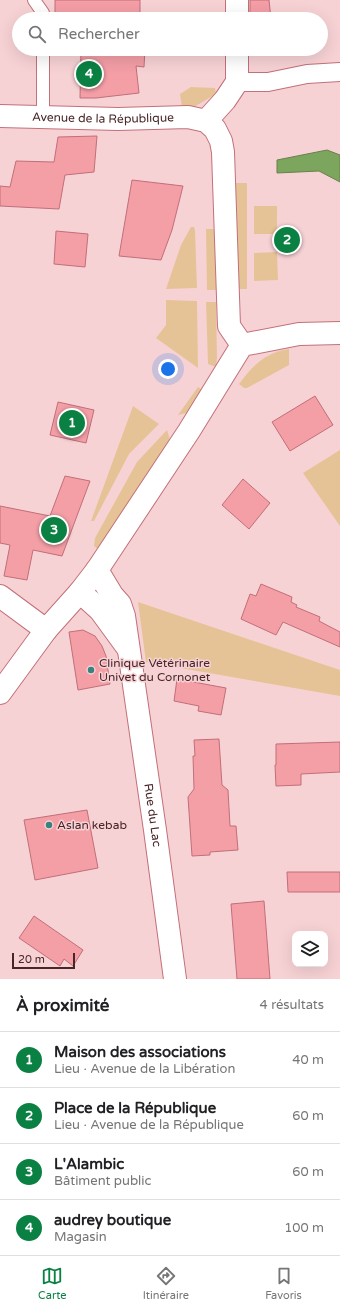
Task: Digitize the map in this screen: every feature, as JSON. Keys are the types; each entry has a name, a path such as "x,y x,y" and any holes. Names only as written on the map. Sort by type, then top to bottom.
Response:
{"street":[{"path":"237,0 237,12"},
{"path":"237,56 237,82 225,100 206,121 215,129 221,141 223,152 229,326 242,344"},
{"path":"237,82 268,82 307,74 340,72"},
{"name":"Avenue de la République","path":"0,116 118,119 188,117 206,121"},
{"path":"0,693 46,630 80,592 97,570 189,431 242,344 299,334 340,333"},
{"name":"Rue du Lac","path":"97,570 112,595 120,604 124,616 175,979"},
{"name":"Rue du Lac","path":"80,592 100,610 130,652"},
{"path":"0,596 46,630"}],"lane":[{"path":"34,0 42,12"},
{"path":"43,56 43,116"}],"shaded area":[{"path":"191,87 215,88 216,94 194,107 182,107 180,94"},
{"path":"327,150 340,155 340,182 319,171 277,173 277,160"},
{"path":"236,183 247,183 247,289 237,289"},
{"path":"254,206 277,206 277,234 254,234"},
{"path":"191,227 194,227 195,230 197,288 166,289 181,245"},
{"path":"206,229 215,229 216,290 207,290"},
{"path":"277,252 278,280 254,281 254,253"},
{"path":"166,300 197,301 198,368 156,338 166,325"},
{"path":"206,302 216,302 216,367 208,364"},
{"path":"289,349 289,365 247,388 244,388 239,384 249,371 260,361 273,353"},
{"path":"198,387 206,392 191,412 178,415"},
{"path":"133,406 159,424 129,454 94,521 91,521"},
{"path":"167,430 170,440 169,448 99,550 94,546 95,538 137,462"},
{"path":"340,450 340,526 303,473"},
{"path":"138,602 340,670 340,696 146,662"}],"building":[{"path":"55,0 140,0 140,12 55,12"},
{"path":"250,0 269,0 270,12 250,12"},
{"path":"81,56 145,56 144,67 136,66 139,93 96,98 80,98"},
{"path":"97,136 94,172 65,175 59,209 0,206 0,186 10,187 16,161 54,162 58,137"},
{"path":"132,180 183,186 172,230 161,260 119,256"},
{"path":"56,231 88,234 85,267 54,264"},
{"path":"315,396 333,425 290,451 272,422"},
{"path":"58,402 94,410 86,443 50,435"},
{"path":"65,476 90,481 62,556 33,550 27,580 4,576 10,545 0,543 0,506 50,516"},
{"path":"243,479 270,503 249,529 222,505"},
{"path":"261,584 292,597 291,602 297,605 296,607 320,617 319,621 340,632 340,647 283,622 276,635 241,619 250,594 256,596"},
{"name":"Clinique Vétérinaire Univet du Cornonet","path":"83,630 95,636 102,646 106,656 110,684 78,690 69,632"},
{"path":"177,679 226,688 221,715 198,711 199,706 174,701"},
{"path":"219,739 222,785 228,790 230,826 236,826 238,850 210,852 210,855 192,856 188,797 194,789 194,740"},
{"path":"340,742 340,772 301,774 301,785 276,786 276,744"},
{"path":"87,810 98,868 35,880 24,820"},
{"path":"287,872 340,872 340,892 288,892"},
{"path":"264,901 270,979 237,979 231,904"},
{"path":"34,916 83,950 73,966 64,959 60,966 19,938"}],"place":[{"name":"audrey boutique","path":"89,74"},
{"name":"Place de la République","path":"287,240"},
{"name":"Maison des associations","path":"72,423"},
{"name":"L'Alambic","path":"54,530"},
{"name":"Clinique Vétérinaire Univet du Cornonet","path":"91,670"},
{"name":"Aslan kebab","path":"49,825"}]}
